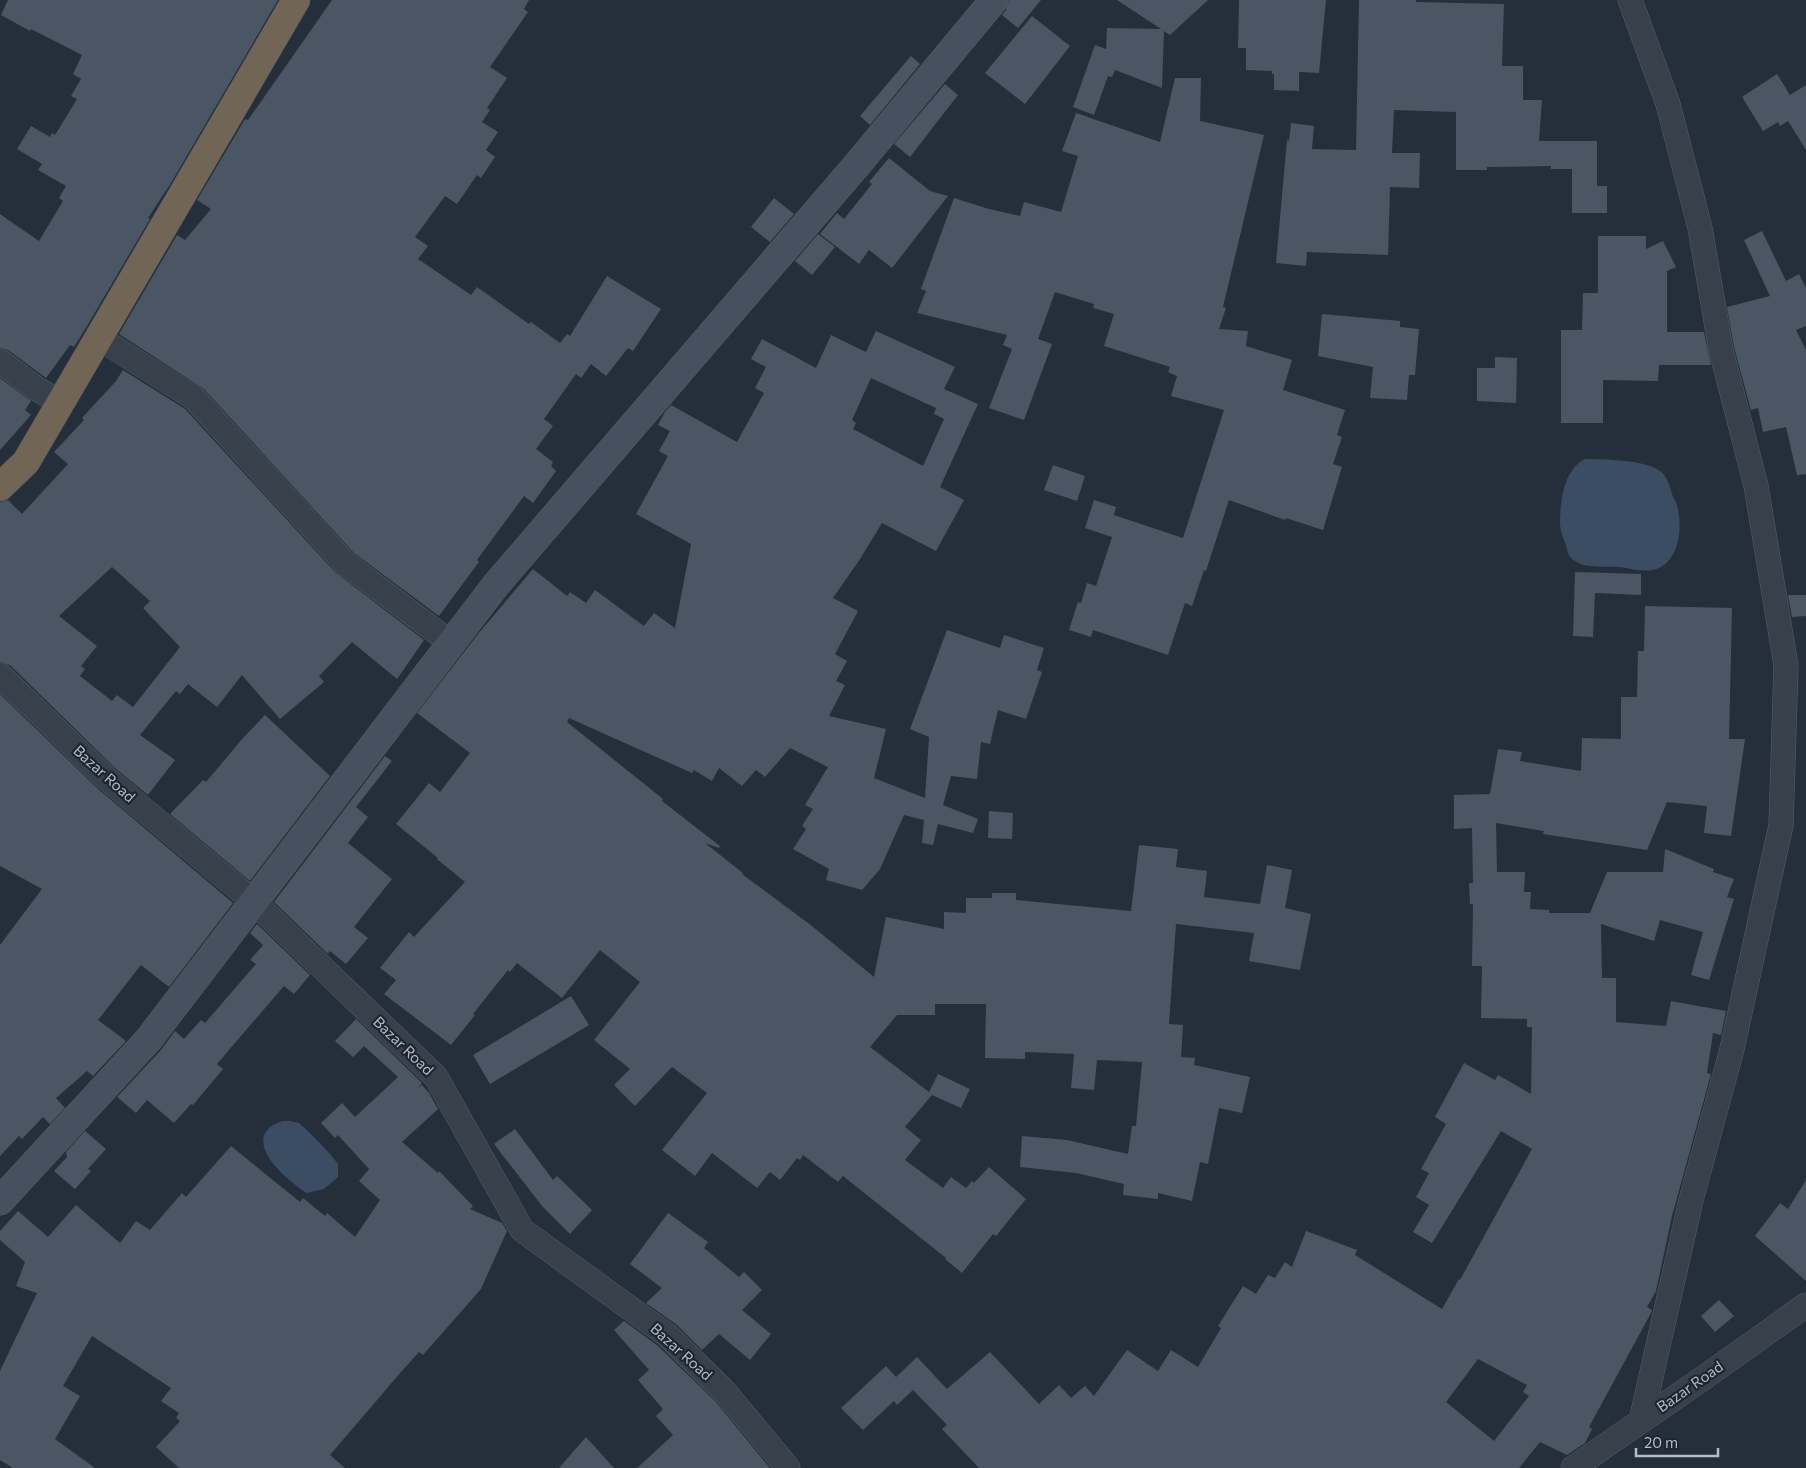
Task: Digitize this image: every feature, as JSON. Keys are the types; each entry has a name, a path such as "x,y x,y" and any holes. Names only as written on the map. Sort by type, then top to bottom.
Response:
{"highway":[{"path":"0,487 26,462 296,0"}],"street":[{"path":"0,1201 149,1039 495,586 850,174 994,0"},
{"path":"1630,0 1668,104 1700,228 1722,350 1756,486 1786,665 1781,825 1732,1049 1691,1200 1642,1421"},
{"path":"99,338 194,398 345,563 451,643"},
{"path":"0,361 60,402"},
{"name":"Bazar Road","path":"0,675 106,778 254,902 436,1077 522,1230 666,1336 725,1392 788,1468"},
{"name":"Bazar Road","path":"1573,1468 1806,1305"}],"water":[{"path":"1585,459 1645,464 1660,471 1665,476 1679,513 1678,539 1673,555 1668,562 1661,567 1646,571 1620,567 1591,566 1580,564 1573,560 1568,552 1560,526 1562,496 1572,470"},
{"path":"282,1121 299,1123 338,1164 338,1177 324,1189 307,1193 288,1179 269,1158 264,1147 264,1137 269,1128"}],"building":[{"path":"8,0 278,0 171,183 148,218 150,219 87,326 74,347 70,345 46,378 8,350 0,348 0,214 39,241 63,201 59,198 66,186 38,170 42,164 17,149 31,126 50,137 52,133 55,135 77,99 71,96 81,79 73,74 82,55 31,29 30,31 1,15"},
{"path":"332,0 529,0 524,9 528,12 490,67 507,78 487,108 490,110 482,122 498,132 486,150 495,157 481,178 477,175 457,204 445,196 415,237 428,246 418,259 471,295 477,287 529,324 531,322 560,343 567,334 570,336 607,276 661,309 633,351 628,348 606,376 591,364 581,378 576,374 544,419 553,426 536,449 553,462 551,466 556,471 533,503 524,496 439,616 354,553 204,389 119,334 177,235 185,240 211,209 197,200 245,119 248,120"},
{"path":"1009,0 1041,0 1018,28 1002,15 1006,10"},
{"path":"1117,0 1208,0 1170,35 1164,31 1162,88 1115,70 1112,77 1108,76 1094,115 1073,107 1095,45 1106,49 1107,28 1161,29"},
{"path":"1239,0 1326,0 1319,73 1299,72 1299,91 1274,90 1274,74 1272,74 1272,71 1246,70 1246,48 1238,48"},
{"path":"1359,0 1416,0 1416,2 1504,4 1502,66 1523,66 1523,100 1542,100 1539,141 1597,141 1597,186 1607,186 1607,213 1572,213 1572,169 1551,169 1551,166 1487,167 1487,170 1456,170 1456,112 1394,110 1392,153 1420,153 1419,188 1390,187 1388,255 1307,252 1306,266 1276,263 1287,140 1289,141 1291,123 1314,126 1312,149 1356,150"},
{"path":"1032,16 1070,46 1025,104 985,73"},
{"path":"911,56 920,64 870,125 860,116"},
{"path":"1777,74 1790,95 1806,85 1806,150 1788,121 1780,126 1778,122 1763,131 1742,97"},
{"path":"1175,78 1201,78 1200,121 1264,135 1223,307 1226,308 1219,329 1248,331 1246,346 1292,360 1283,390 1345,410 1337,435 1342,437 1333,464 1342,467 1323,530 1286,518 1285,520 1229,500 1206,571 1204,570 1192,606 1185,603 1168,655 1093,630 1091,637 1069,630 1078,602 1081,603 1087,583 1096,586 1112,537 1085,528 1094,500 1116,507 1114,515 1183,538 1224,410 1171,396 1177,376 1168,372 1170,367 1104,346 1114,314 1093,308 1094,304 1055,292 1038,339 1052,344 1024,420 989,408 1012,349 1003,345 1007,335 917,313 926,291 921,289 954,198 1020,216 1024,202 1061,212 1078,156 1062,151 1076,113 1160,142"},
{"path":"945,84 958,95 910,157 894,144"},
{"path":"889,158 930,191 948,196 892,268 869,250 859,264 820,234 837,213 844,219 872,184 869,182"},
{"path":"774,198 794,214 770,242 751,227"},
{"path":"1762,231 1786,281 1799,274 1806,288 1806,326 1796,330 1806,350 1806,474 1797,475 1786,427 1763,432 1758,408 1751,410 1734,347 1727,307 1770,296 1744,240"},
{"path":"818,234 835,247 812,275 795,261"},
{"path":"1598,236 1646,236 1646,249 1663,241 1676,267 1667,271 1667,332 1704,332 1711,365 1659,365 1658,381 1603,380 1603,423 1561,423 1561,330 1582,330 1583,293 1598,293"},
{"path":"1322,314 1400,321 1400,327 1419,329 1415,375 1409,375 1407,400 1370,398 1373,367 1318,356"},
{"path":"876,331 955,367 944,389 978,404 940,487 964,500 936,551 882,523 833,598 858,611 835,654 847,661 836,681 845,685 829,716 886,729 874,778 925,798 929,737 910,729 947,630 1000,648 1004,635 1044,648 1037,670 1042,672 1026,719 998,710 990,744 981,742 977,779 951,776 943,805 978,819 973,833 938,824 933,845 922,843 924,820 904,815 880,869 862,890 826,880 829,869 793,849 806,829 802,826 813,809 805,805 828,767 790,748 765,777 756,770 742,786 719,768 712,781 694,770 692,773 569,718 567,722 663,799 662,801 720,846 719,848 705,843 742,874 812,926 874,977 886,917 944,929 944,912 966,913 966,898 992,898 992,893 1016,893 1016,900 1131,911 1139,845 1178,849 1176,867 1207,871 1204,897 1260,904 1267,865 1292,870 1285,908 1311,914 1300,970 1249,961 1254,933 1176,924 1169,1024 1183,1025 1181,1057 1195,1058 1194,1065 1250,1077 1242,1113 1219,1108 1208,1164 1200,1162 1192,1201 1158,1193 1158,1199 1123,1195 1124,1184 1076,1173 1020,1167 1022,1136 1067,1140 1128,1154 1132,1126 1136,1126 1142,1062 1097,1060 1094,1090 1071,1088 1074,1054 1025,1052 1025,1059 985,1058 986,1004 935,1004 935,1015 897,1015 870,1047 929,1092 938,1074 970,1089 961,1108 932,1095 905,1127 921,1140 905,1160 943,1188 951,1177 966,1188 972,1181 974,1183 989,1167 1026,1199 996,1236 993,1234 962,1273 946,1258 843,1176 838,1182 803,1155 800,1160 797,1158 780,1180 770,1172 757,1188 712,1153 695,1176 662,1150 707,1093 672,1067 635,1106 614,1085 630,1069 594,1040 640,982 600,950 562,998 517,963 510,972 508,970 451,1045 384,994 396,980 380,968 409,932 414,937 465,882 396,824 429,783 440,792 470,753 417,713 478,634 533,569 567,596 570,592 586,603 595,590 644,626 654,613 675,628 691,544 636,514 668,456 659,451 670,431 658,425 665,412 671,405 737,442 764,393 755,388 766,367 751,359 762,339 816,368 831,335 866,352","holes":["871,378 936,408 934,414 944,419 923,466 853,429 856,423 852,420"]},
{"path":"1495,357 1517,358 1516,403 1477,401 1477,368 1495,368"},
{"path":"123,370 185,409 335,572 424,640 397,679 352,642 319,676 324,682 280,719 242,675 217,707 188,684 180,694 176,691 140,735 175,760 148,795 115,768 10,665 0,662 0,502 8,500 22,514 68,464 54,452 84,420 82,418 116,381","holes":["112,567 150,601 143,608 180,647 133,707 117,695 112,701 80,676 85,669 81,666 97,646 59,616"]},
{"path":"0,378 31,401 25,410 31,415 0,450"},
{"path":"1053,465 1085,476 1077,501 1044,490"},
{"path":"1575,572 1641,574 1641,595 1595,593 1593,637 1573,636"},
{"path":"1788,595 1806,595 1806,616 1792,617"},
{"path":"1645,606 1732,608 1729,739 1745,739 1731,836 1704,833 1707,806 1667,802 1647,850 1543,834 1544,831 1496,823 1497,872 1525,872 1524,892 1531,892 1530,909 1549,910 1549,913 1590,913 1607,872 1663,872 1665,849 1714,869 1713,872 1734,879 1727,897 1734,899 1709,980 1691,975 1703,932 1660,920 1654,941 1601,924 1602,978 1616,978 1616,1022 1666,1026 1671,1001 1726,1011 1721,1035 1713,1033 1707,1073 1711,1074 1672,1216 1656,1291 1647,1307 1652,1310 1589,1427 1592,1429 1585,1443 1567,1455 1540,1442 1519,1468 979,1468 942,1429 947,1425 913,1390 897,1405 894,1401 863,1430 841,1408 886,1366 896,1377 917,1357 947,1389 990,1352 1039,1404 1059,1385 1071,1398 1085,1386 1094,1396 1127,1350 1158,1371 1171,1350 1198,1367 1221,1328 1218,1326 1243,1286 1256,1294 1268,1275 1275,1278 1285,1262 1292,1267 1306,1231 1357,1250 1355,1255 1442,1309 1532,1149 1501,1131 1432,1243 1413,1232 1429,1205 1416,1197 1429,1173 1421,1169 1446,1124 1435,1117 1464,1063 1495,1080 1498,1075 1531,1094 1532,1027 1527,1027 1527,1019 1481,1018 1482,966 1472,966 1473,904 1470,904 1469,883 1473,883 1472,828 1454,829 1454,795 1490,794 1498,749 1522,752 1520,761 1581,771 1582,738 1621,739 1621,697 1637,697 1638,651 1644,651","holes":["1478,1359 1527,1385 1523,1392 1529,1396 1494,1441 1446,1402"]},
{"path":"0,694 97,788 233,903 169,987 141,965 98,1020 126,1041 93,1076 87,1071 56,1098 65,1108 50,1124 43,1117 22,1139 19,1136 0,1156 0,945 42,889 0,866"},
{"path":"265,715 330,776 250,881 170,814 203,780 206,782"},
{"path":"385,756 392,761 356,807 368,817 348,843 392,879 354,927 368,938 346,964 330,951 328,954 274,902"},
{"path":"989,811 1013,813 1012,839 988,838"},
{"path":"257,924 310,975 294,994 284,986 217,1064 223,1069 193,1105 191,1104 174,1123 147,1100 136,1113 117,1097 161,1050 175,1031 184,1039 201,1020 205,1023 256,964 250,960 263,945 250,933"},
{"path":"571,996 589,1025 490,1084 473,1055"},
{"path":"356,1019 422,1083 418,1088 422,1085 438,1109 402,1142 438,1173 439,1171 473,1206 470,1209 502,1223 507,1231 481,1289 423,1355 419,1352 330,1455 345,1468 179,1468 156,1447 180,1421 176,1418 179,1413 161,1401 171,1388 92,1336 63,1386 80,1396 55,1439 95,1468 13,1468 0,1460 0,1371 37,1293 16,1286 25,1262 0,1240 0,1231 18,1211 48,1237 76,1205 120,1243 136,1221 150,1230 182,1193 186,1197 231,1146 300,1202 303,1198 325,1216 327,1213 355,1237 380,1200 359,1181 369,1169 338,1135 335,1138 321,1123 342,1103 355,1117 398,1077 364,1046 353,1057 335,1041"},
{"path":"515,1129 553,1180 557,1176 592,1210 570,1234 542,1206 494,1144"},
{"path":"85,1131 106,1149 88,1169 91,1171 75,1189 54,1171 67,1157 66,1152"},
{"path":"1806,1180 1806,1281 1755,1236 1780,1203 1788,1209"},
{"path":"668,1213 708,1242 704,1248 739,1277 744,1272 762,1290 742,1310 771,1334 750,1360 719,1334 702,1350 677,1325 646,1303 662,1288 630,1264"},
{"path":"1719,1300 1734,1316 1715,1332 1701,1316"},
{"path":"624,1321 658,1346 715,1401 770,1468 637,1468 673,1435 656,1416 663,1409 638,1380 649,1370 614,1330"},
{"path":"586,1437 614,1468 559,1468"}]}
